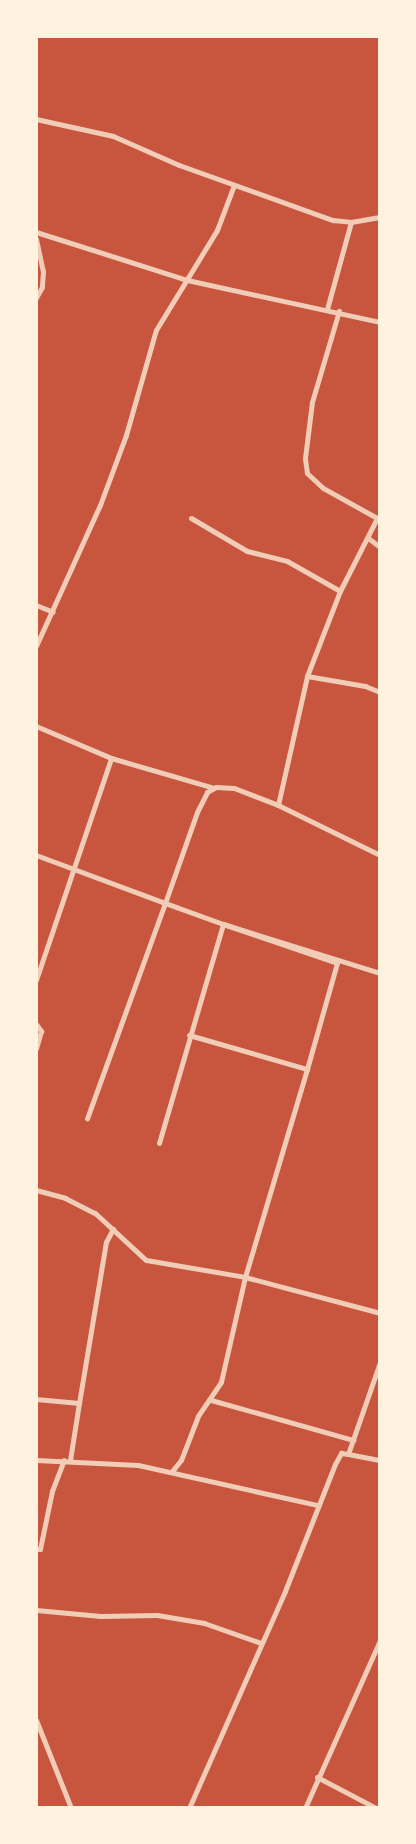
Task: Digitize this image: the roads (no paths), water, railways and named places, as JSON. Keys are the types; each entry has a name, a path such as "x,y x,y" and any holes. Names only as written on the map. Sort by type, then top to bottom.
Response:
{"street":[{"path":"36,119 113,136 145,152 312,214 351,222 380,217"},
{"path":"36,646 100,506 126,435 156,330 217,230 234,185"},
{"path":"327,309 351,222"},
{"path":"36,232 187,280 339,311 380,322"},
{"path":"36,239 43,271 36,298"},
{"path":"278,805 307,676 340,591 377,518 323,488 307,473 304,458 312,402 339,311"},
{"path":"192,518 248,551 287,562 340,591"},
{"path":"368,538 380,547"},
{"path":"36,605 53,612"},
{"path":"307,676 365,686 380,692"},
{"path":"36,726 111,758 214,788 234,788 278,805 380,856"},
{"path":"36,980 75,870 111,758"},
{"path":"87,1118 203,797 214,788"},
{"path":"36,855 223,924 337,963 232,1321 226,1362 211,1400 198,1416 181,1460 172,1471"},
{"path":"223,924 380,974"},
{"path":"160,1142 189,1035 223,924"},
{"path":"36,1024 41,1031 36,1048"},
{"path":"189,1035 307,1069"},
{"path":"36,1190 79,1204 113,1229 146,1260 245,1277 380,1313"},
{"path":"36,1549 40,1549 52,1491 67,1460 79,1403 106,1242 113,1229"},
{"path":"348,1454 380,1362"},
{"path":"36,1399 79,1403"},
{"path":"211,1400 353,1440"},
{"path":"189,1808 261,1642 285,1592 317,1505 335,1464 342,1454 380,1460"},
{"path":"36,1460 116,1462 172,1471 317,1505"},
{"path":"36,1610 101,1616 157,1615 204,1623 261,1642"},
{"path":"305,1808 317,1777 380,1640"},
{"path":"36,1720 71,1808"},
{"path":"317,1777 376,1808"}]}
